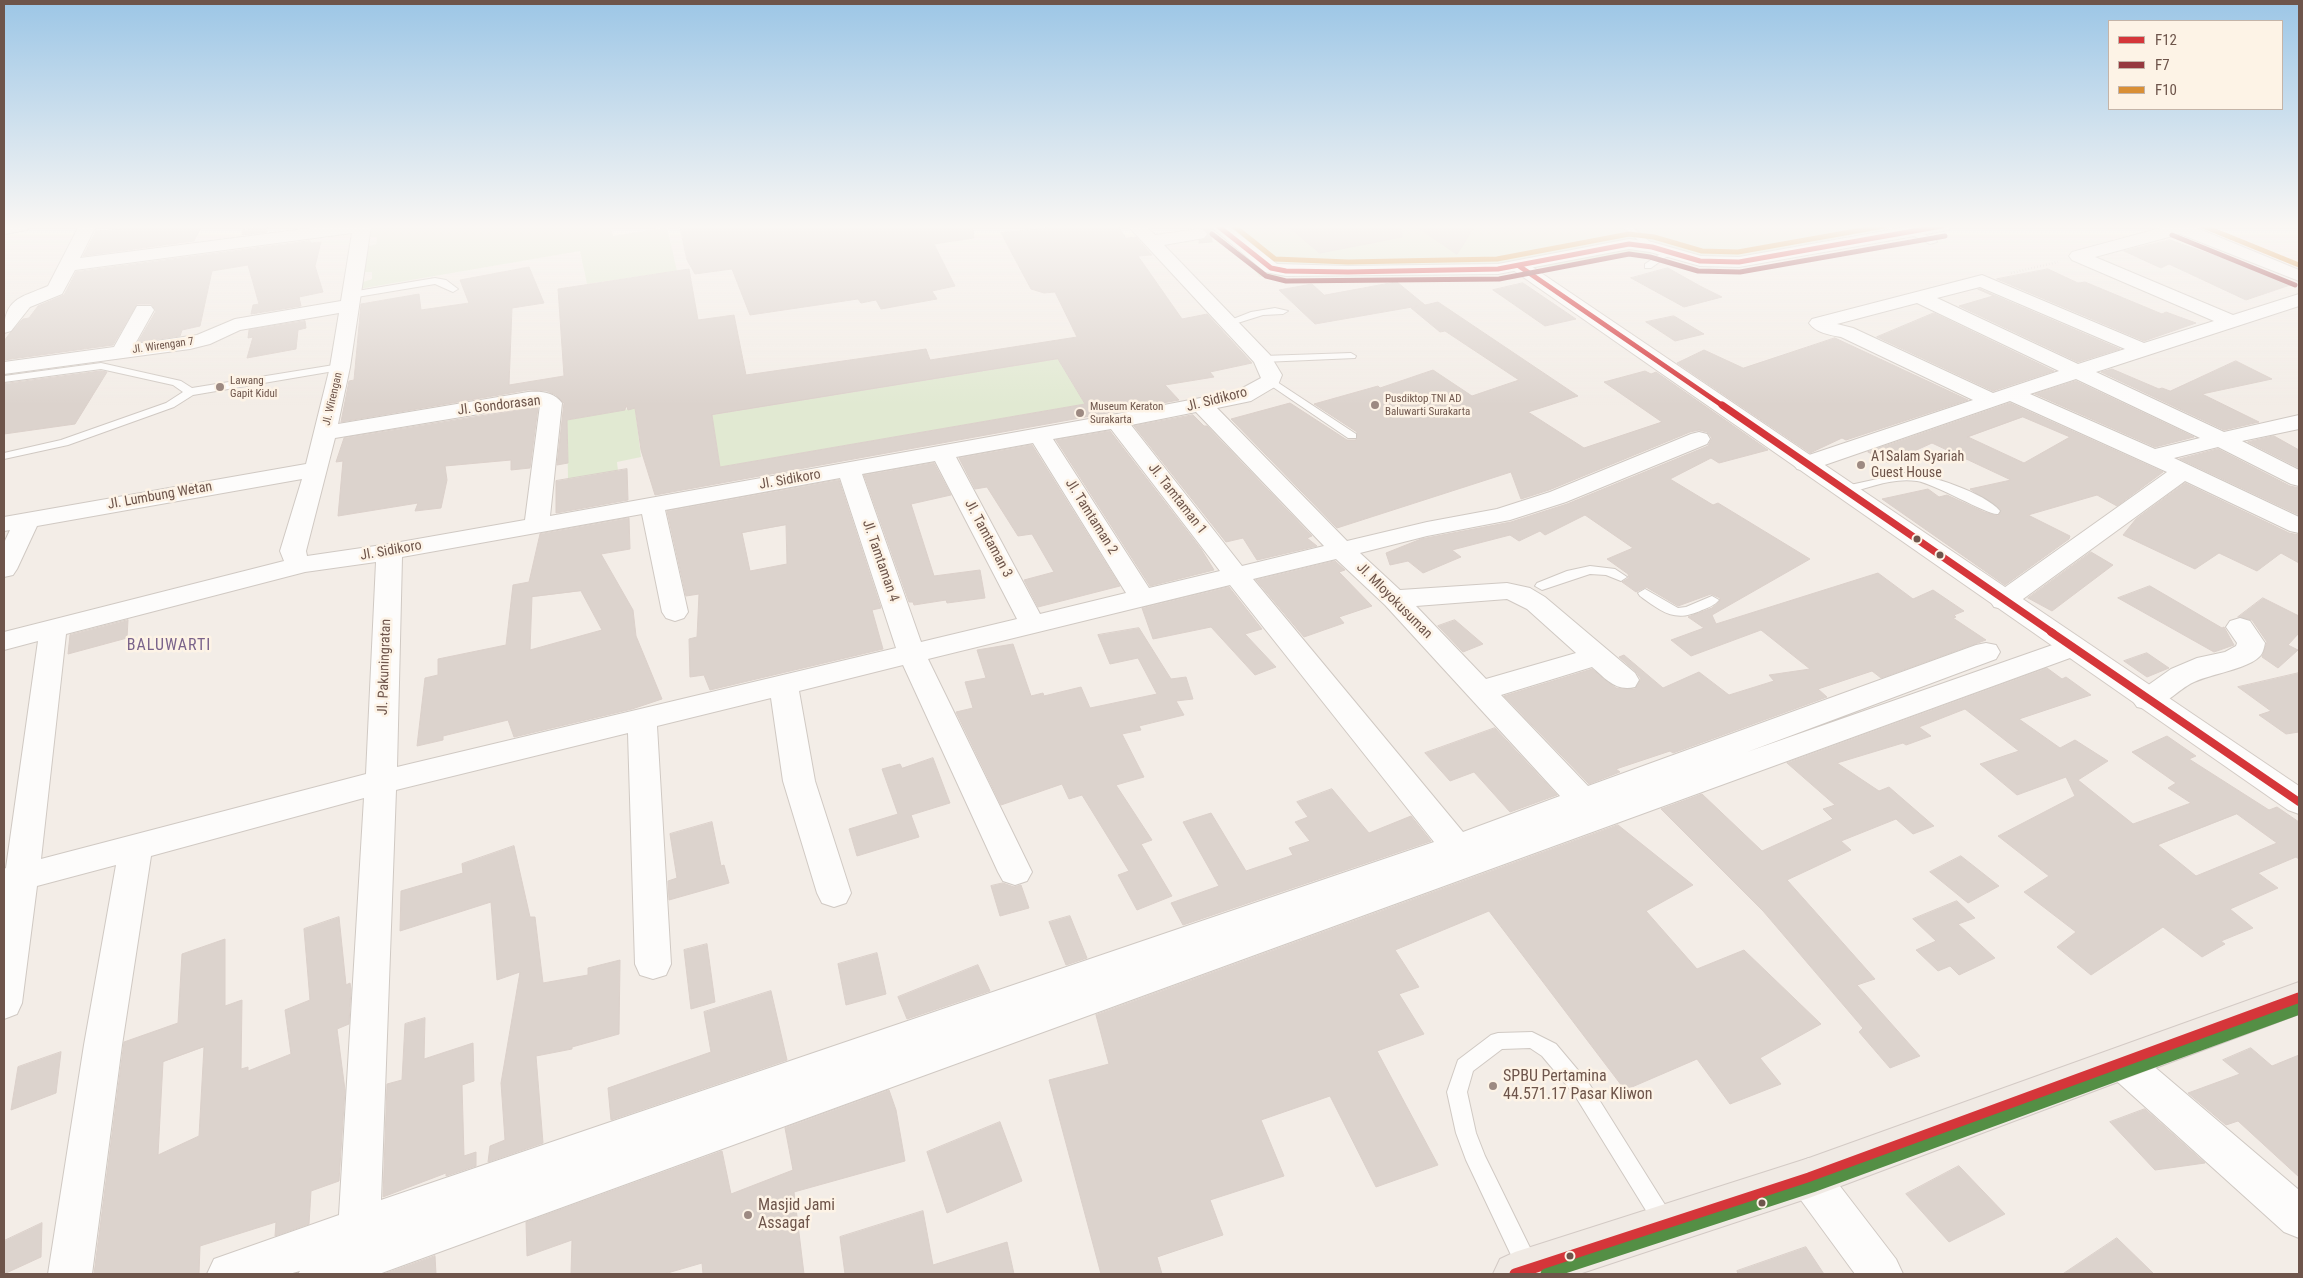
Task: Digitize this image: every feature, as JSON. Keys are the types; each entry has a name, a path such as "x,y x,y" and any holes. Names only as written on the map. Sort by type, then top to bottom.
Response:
{"main road":[{"path":"1522,1272 1809,1178 2124,1064 2299,998"}],"street":[{"path":"4,327 23,302 56,290 58,286"},
{"name":"Jl. Wirengan","path":"304,564 296,560 293,551 325,433 340,366 352,286"},
{"path":"1193,286 1263,359 1272,375 1271,381"},
{"path":"1547,286 2071,648 2299,802"},
{"path":"1963,286 1819,323 1833,330 1846,332 2153,458 2299,526"},
{"path":"1993,286 2143,350"},
{"path":"2148,286 2231,321"},
{"path":"1919,296 2299,478"},
{"path":"1805,464 2078,371 2299,300"},
{"name":"Jl. Wirengan 7","path":"4,368 198,342 236,324 350,301"},
{"path":"120,352 144,310"},
{"name":"Jl. Sidikoro","path":"4,641 304,564 389,552 536,524 1040,436 1243,396 1271,381"},
{"name":"Jl. Gondorasan","path":"325,433 514,401 547,400 551,404 540,510 536,524"},
{"name":"Jl. Mloyokusuman","path":"1202,405 1343,551 1394,599 1583,801"},
{"name":"Jl. Tamtaman 1","path":"1118,421 1237,576 1457,848"},
{"path":"2153,458 2220,439 2299,422"},
{"name":"Jl. Tamtaman 2","path":"1040,436 1142,598"},
{"path":"13,879 380,782 911,652 1343,551 1427,529 1488,518 1520,509 1635,468 1699,439"},
{"name":"Jl. Tamtaman 3","path":"943,454 1032,624"},
{"name":"Jl. Lumbung Wetan","path":"16,522 316,469"},
{"name":"Jl. Tamtaman 4","path":"849,470 911,652 1015,872"},
{"path":"2004,601 2182,472"},
{"path":"652,505 675,612"},
{"path":"4,569 16,522"},
{"name":"Jl. Pakuningratan","path":"359,1229 389,552"},
{"path":"1394,599 1496,590 1531,590 1536,603 1625,680"},
{"path":"2147,700 2181,676 2207,664 2232,660 2249,651 2251,643 2240,627"},
{"path":"4,1003 13,879 53,629"},
{"path":"320,1274 2071,648"},
{"path":"229,1274 1457,848 1986,652"},
{"path":"1480,691 1597,656"},
{"path":"783,684 799,780 834,893"},
{"path":"642,719 653,964"},
{"path":"70,1274 102,1045 136,846"},
{"path":"2124,1064 2299,1217"},
{"path":"1809,1178 1881,1274"}],"lane":[{"path":"350,301 415,286"},
{"path":"448,286 453,289"},
{"path":"1228,324 1246,318 1261,310 1283,311"},
{"path":"1263,359 1351,356"},
{"path":"4,379 101,366 177,383 190,392"},
{"path":"4,456 64,443 170,405 190,392 340,366"},
{"path":"1271,381 1352,436"},
{"path":"1845,490 1905,476 1916,478 1974,499 1994,511"},
{"path":"1531,590 1587,569 1608,570 1621,576"},
{"path":"1645,593 1671,611 1680,614 1688,613 1712,600"},
{"path":"1522,1272 1466,1133 1457,1092 1464,1066 1498,1041 1532,1040 1549,1050 1581,1088 1665,1224"}],"green space":[{"path":"360,286 379,286 359,289"},
{"path":"1058,359 1085,404 720,467 712,415"},
{"path":"635,408 641,457 617,462 618,471 568,479 567,420"}],"building":[{"path":"69,286 209,286 200,326 182,330 180,336 138,342 156,311 151,304 137,304 113,345 4,360 4,341 10,333 23,319 29,318 38,306 64,295"},
{"path":"254,286 321,286 323,292 299,297 301,306 251,314 253,305 259,304"},
{"path":"462,286 537,286 544,303 512,308 509,385 564,376 558,289 580,286 692,286 698,320 734,315 746,375 926,349 930,360 1077,337 1055,292 1044,293 1031,289 1029,286 1159,286 1182,319 1207,314 1252,363 1210,372 1214,377 1165,385 1179,400 655,495 641,450 635,408 628,410 626,405 625,410 567,420 568,463 557,465 564,403 556,395 547,391 528,390 341,422 349,381 354,380 361,304 419,294 421,310 469,303","holes":["1058,359 1085,404 720,467 712,415"]},
{"path":"739,286 955,286 932,291 937,299 881,309 876,300 861,303 858,299 750,315"},
{"path":"1314,286 1324,295 1377,286 1401,286 1425,305 1438,302 1578,396 1528,412 1584,448 1662,422 1604,382 1645,371 1651,374 1656,372 1768,450 1719,463 1711,458 1670,479 1713,505 1718,503 1810,559 1712,615 1716,624 1878,573 1913,599 1933,590 1964,611 1954,615 1956,617 1953,618 1986,640 1881,678 1872,671 1818,689 1827,697 1673,753 1670,751 1616,769 1620,772 1589,784 1504,696 1592,669 1616,688 1635,689 1641,679 1619,657 1624,655 1663,688 1699,672 1729,695 1774,681 1769,675 1810,669 1761,630 1691,656 1671,640 1704,628 1688,617 1712,608 1720,601 1720,598 1711,594 1678,606 1646,587 1636,592 1622,582 1629,578 1628,574 1607,559 1633,548 1585,515 1545,535 1540,531 1519,541 1510,535 1452,550 1461,557 1423,573 1408,561 1390,565 1386,553 1421,539 1511,522 1567,504 1708,446 1712,438 1707,432 1699,430 1690,432 1549,490 1521,499 1511,472 1337,528 1231,419 1290,403 1347,440 1356,440 1357,432 1314,404 1378,386 1380,388 1433,370 1472,396 1519,380 1445,331 1440,332 1411,308 1418,306 1315,324 1279,290"},
{"path":"1512,286 1527,286 1576,319 1545,326 1493,290"},
{"path":"1645,286 1699,286 1722,297 1684,307"},
{"path":"2013,286 2094,286 2162,314 2166,312 2196,323 2144,341"},
{"path":"2215,286 2288,286 2246,300"},
{"path":"1978,289 2120,349 2078,362 1959,306 1993,296"},
{"path":"1934,313 2054,371 1993,391 1877,337"},
{"path":"1674,316 1704,334 1675,341 1646,322"},
{"path":"305,321 306,328 298,330 296,349 247,358 253,337 248,338 249,330"},
{"path":"1835,338 1968,400 1846,440 1842,438 1810,453 1677,363 1704,350 1743,368"},
{"path":"2236,361 2272,379 2202,394 2259,422 2224,430 2101,372 2112,369 2159,389 2162,388 2170,391"},
{"path":"101,371 107,372 75,424 4,434 4,384"},
{"path":"2076,381 2194,437 2155,447 2035,394"},
{"path":"2010,403 2163,472 2117,506 2097,495 2028,515 2070,536 2069,539 2005,585 1882,499 1928,489 1939,497 1947,495 1984,512 1998,516 2001,510 1970,489 2011,480 1932,443 1888,463 1868,452","holes":["2023,417 2070,437 2024,463 1968,437"]},
{"path":"538,407 530,468 511,470 511,460 445,466 447,480 441,508 415,511 418,503 338,516 343,461 336,462 344,438"},
{"path":"1193,415 1204,426 1207,426 1312,536 1307,538 1317,546 1257,560 1243,538 1226,542 1134,426"},
{"path":"1110,431 1201,549 1214,570 1150,586 1056,440"},
{"path":"2274,436 2299,450 2299,468 2248,442"},
{"path":"1032,445 1120,586 1038,607 1024,580 1054,572 1032,534 1018,536 987,487 975,489 959,458"},
{"path":"2218,449 2290,486 2299,488 2299,515 2180,459"},
{"path":"934,463 951,495 911,504 934,576 980,570 985,598 947,603 946,600 914,605 913,602 909,602 864,475"},
{"path":"627,469 628,500 556,513 556,481"},
{"path":"839,480 881,608 872,610 883,649 710,690 704,675 690,677 689,639 697,637 699,594 686,596 667,511","holes":["786,525 787,564 750,571 742,533"]},
{"path":"2185,483 2289,533 2299,535 2299,563 2281,553 2257,571 2219,553 2195,569 2123,535 2136,519"},
{"path":"629,518 630,549 601,554 633,610 636,636 662,699 632,709 514,737 508,720 443,736 443,740 417,746 425,678 438,675 438,659 506,645 513,585 529,582 540,534","holes":["581,591 602,630 530,650 532,597"]},
{"path":"2091,552 2113,565 2052,611 2028,598"},
{"path":"1335,561 1345,570 1339,572 1372,606 1339,617 1344,623 1304,637 1256,580"},
{"path":"2150,586 2222,628 2224,627 2234,645 2214,652 2118,598"},
{"path":"1229,587 1262,629 1245,634 1276,667 1255,675 1211,627 1153,639 1142,608"},
{"path":"2263,598 2299,616 2299,633 2288,645 2298,650 2278,668 2262,657 2267,642 2252,620 2238,617"},
{"path":"128,620 127,638 68,654 70,635"},
{"path":"1455,620 1483,644 1463,652 1438,626"},
{"path":"1139,628 1171,679 1186,677 1193,699 1176,701 1184,715 1139,726 1141,730 1122,734 1144,777 1116,785 1152,840 1141,844 1172,896 1137,910 1118,875 1129,871 1082,795 1069,799 1062,784 1001,805 956,712 973,708 965,682 986,678 977,650 1013,644 1031,696 1043,693 1044,696 1081,687 1090,708 1157,694 1138,658 1110,664 1098,635"},
{"path":"2147,653 2169,668 2147,677 2124,661"},
{"path":"2047,668 2062,679 2066,677 2091,695 2019,719 2060,748 2075,740 2108,761 2078,780 2133,824 2191,803 2168,788 2176,783 2132,752 2167,736 2196,756 2189,759 2269,810 2277,807 2299,822 2299,859 2296,857 2258,873 2278,888 2230,909 2253,928 2221,941 2225,944 2202,957 2163,927 2091,975 2057,947 2076,932 2024,892 2049,876 1998,836 2075,796 2066,777 2017,795 1980,764 2019,751 1965,709 1919,727 1931,736 1906,745 1903,743 1837,763 1879,791 1889,787 1934,826 1913,834 1896,819 1841,841 1851,850 1787,880 1875,979 1857,985 1920,1056 1890,1068 1859,1032 1863,1028 1763,911 1661,809 1702,794 1762,851 1833,819 1823,809 1835,805 1787,763","holes":["2237,814 2277,843 2196,876 2158,845"]},
{"path":"2299,673 2299,732 2286,734 2259,715 2271,711 2238,687"},
{"path":"1495,728 1557,795 1510,812 1474,772 1450,781 1425,753"},
{"path":"933,758 950,803 911,815 919,837 857,856 849,829 898,814 882,769 900,764 902,768"},
{"path":"1332,789 1369,833 1411,816 1431,841 1183,925 1171,903 1219,886 1183,822 1211,813 1246,871 1293,855 1289,848 1310,841 1295,822 1308,817 1297,802"},
{"path":"712,822 721,866 724,865 729,883 669,900 668,881 677,878 670,834"},
{"path":"1618,825 1693,885 1646,911 1697,969 1744,950 1821,1024 1760,1058 1781,1084 1730,1104 1697,1059 1625,1090 1489,911 1395,950 1419,987 1399,994 1424,1034 1377,1051 1438,1165 1376,1187 1330,1096 1261,1120 1284,1176 1210,1200 1223,1235 1157,1257 1162,1274 1101,1274 1049,1080 1109,1064 1096,1015"},
{"path":"514,846 530,917 535,917 543,983 588,975 588,968 620,960 619,1034 572,1047 572,1049 536,1056 543,1143 488,1162 490,1146 505,1140 501,1083 520,972 497,980 491,902 400,931 401,891 463,873 462,864"},
{"path":"1961,856 1999,886 1968,903 1930,872"},
{"path":"1003,883 1014,887 1021,885 1029,908 1000,916 991,886"},
{"path":"1957,901 1975,918 1958,924 1995,958 1959,975 1950,966 1938,971 1916,950 1936,941 1913,919"},
{"path":"1070,916 1087,958 1066,965 1049,922"},
{"path":"339,917 346,985 350,983 351,989 349,1024 337,1029 345,1090 339,1181 311,1191 309,1224 275,1236 276,1222 200,1246 199,1274 94,1274 124,1042 178,1023 182,954 225,939 225,1006 242,1000 241,1069 248,1067 248,1071 291,1054 285,1010 310,1000 304,929","holes":["204,1047 199,1136 158,1155 163,1062"]},
{"path":"707,944 715,1002 691,1009 684,950"},
{"path":"877,953 886,994 846,1005 838,964"},
{"path":"978,965 990,991 907,1019 898,997"},
{"path":"771,991 787,1060 611,1120 608,1088 711,1052 704,1012"},
{"path":"425,1018 424,1059 473,1043 474,1081 462,1085 464,1156 476,1152 476,1166 446,1176 446,1173 383,1197 387,1084 402,1080 405,1024"},
{"path":"2251,1048 2272,1066 2299,1055 2299,1177 2238,1121 2226,1125 2188,1093 2240,1074 2223,1060"},
{"path":"61,1052 56,1093 11,1110 18,1067"},
{"path":"889,1090 896,1110 905,1161 794,1192 804,1274 703,1274 702,1263 664,1274 571,1274 572,1240 527,1256 526,1222 722,1151 731,1194 793,1170 785,1128"},
{"path":"2145,1109 2205,1163 2155,1170 2110,1122"},
{"path":"1000,1122 1022,1181 947,1213 927,1152"},
{"path":"1959,1166 2005,1214 1949,1242 1906,1194"},
{"path":"923,1211 933,1265 1007,1242 1014,1274 845,1274 840,1237"},
{"path":"42,1223 41,1257 4,1274 4,1241"},
{"path":"2117,1238 2154,1274 2063,1274"},
{"path":"1806,1247 1824,1274 1738,1274 1737,1271"},
{"path":"435,1256 436,1274 384,1274"}],"transit line":[{"name":"F12","path":"1548,286 2299,802"},
{"name":"F12","path":"1515,1274 1809,1178 2299,998"},
{"path":"1546,1274 1812,1187 2299,1009"}],"place":[{"name":"Lawang Gapit Kidul","path":"220,387"},
{"name":"Pusdiktop TNI AD Baluwarti Surakarta","path":"1375,405"},
{"name":"Museum Keraton Surakarta","path":"1080,413"},
{"name":"A1Salam Syariah Guest House","path":"1861,465"},
{"name":"SPBU Pertamina 44.571.17 Pasar Kliwon","path":"1493,1086"},
{"name":"Masjid Jami Assagaf","path":"748,1215"}],"district":[{"name":"BALUWARTI","path":"169,646"}]}
